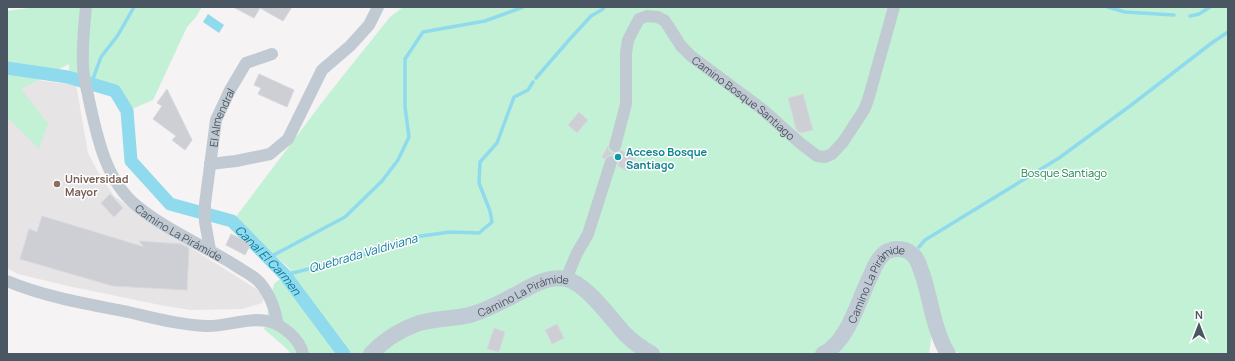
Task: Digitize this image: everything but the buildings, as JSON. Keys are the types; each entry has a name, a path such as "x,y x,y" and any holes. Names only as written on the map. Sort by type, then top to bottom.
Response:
{"street":[{"name":"Camino La Pirámide","path":"86,7 83,66 94,124 101,149 113,176 124,193 136,206 158,221 210,250 256,279 266,291 276,311 278,324"},
{"path":"210,164 236,161 270,154 288,139 322,70 350,46 369,25 378,7"},
{"name":"Camino Bosque Santiago","path":"616,146 626,104 626,53 628,40 640,19 647,16 658,17 665,21 677,40 691,56 762,109 817,156 825,157 832,154 843,142 859,118 868,100 894,7"},
{"name":"El Almendral","path":"210,250 205,222 205,204 216,120 230,90 246,63 272,54"},
{"path":"566,279 577,253 588,234 611,162"},
{"name":"Camino La Pirámide","path":"823,354 838,342 846,332 879,259 888,251 899,249 910,252 917,260 925,283 937,331 948,354"},
{"name":"Camino La Pirámide","path":"371,353 385,341 414,325 428,320 471,315 481,312 532,285 544,281 566,279 579,285 607,312 626,335 652,354"},
{"path":"7,281 25,288 83,303 184,324 208,326 267,320 278,324 293,336 302,348 303,354"}],"shaded area":[{"name":"Universidad Mayor","path":"7,76 76,84 88,153 98,172 114,196 161,229 258,290 264,297 262,303 242,309 191,310 68,286 18,274 7,268"}],"green space":[{"path":"37,7 202,7 187,27 153,100 127,111 115,91 76,84 69,69 69,64 21,89 48,124 39,149 7,117 7,11"},
{"name":"Bosque Santiago","path":"403,7 1228,7 1228,354 960,354 951,348 936,302 929,354 291,354 264,329 274,284 291,270 235,218 330,92 390,17"}],"water":[{"path":"208,14 224,25 219,33 203,22"}],"waterway":[{"path":"91,84 101,57 118,35 134,7"},
{"path":"268,258 345,217 382,181 398,160 409,137 405,107 405,59 423,32 485,21 523,7"},
{"name":"Quebrada Valdiviana","path":"536,78 591,16 604,7"},
{"path":"1108,7 1125,12 1174,15"},
{"path":"1190,16 1199,14 1210,7"},
{"path":"919,247 925,240 1059,158 1228,32"},
{"name":"Canal El Carmen","path":"7,68 68,77 115,91 127,111 131,161 170,204 232,221 285,275 344,354"},
{"name":"Quebrada Valdiviana","path":"285,275 374,252 414,237 450,232 479,233 492,222 490,211 479,183 480,162 497,143 514,97 528,90 533,82"}],"place":[{"name":"Acceso Bosque Santiago","path":"618,157"},
{"name":"Universidad Mayor","path":"57,184"}]}
